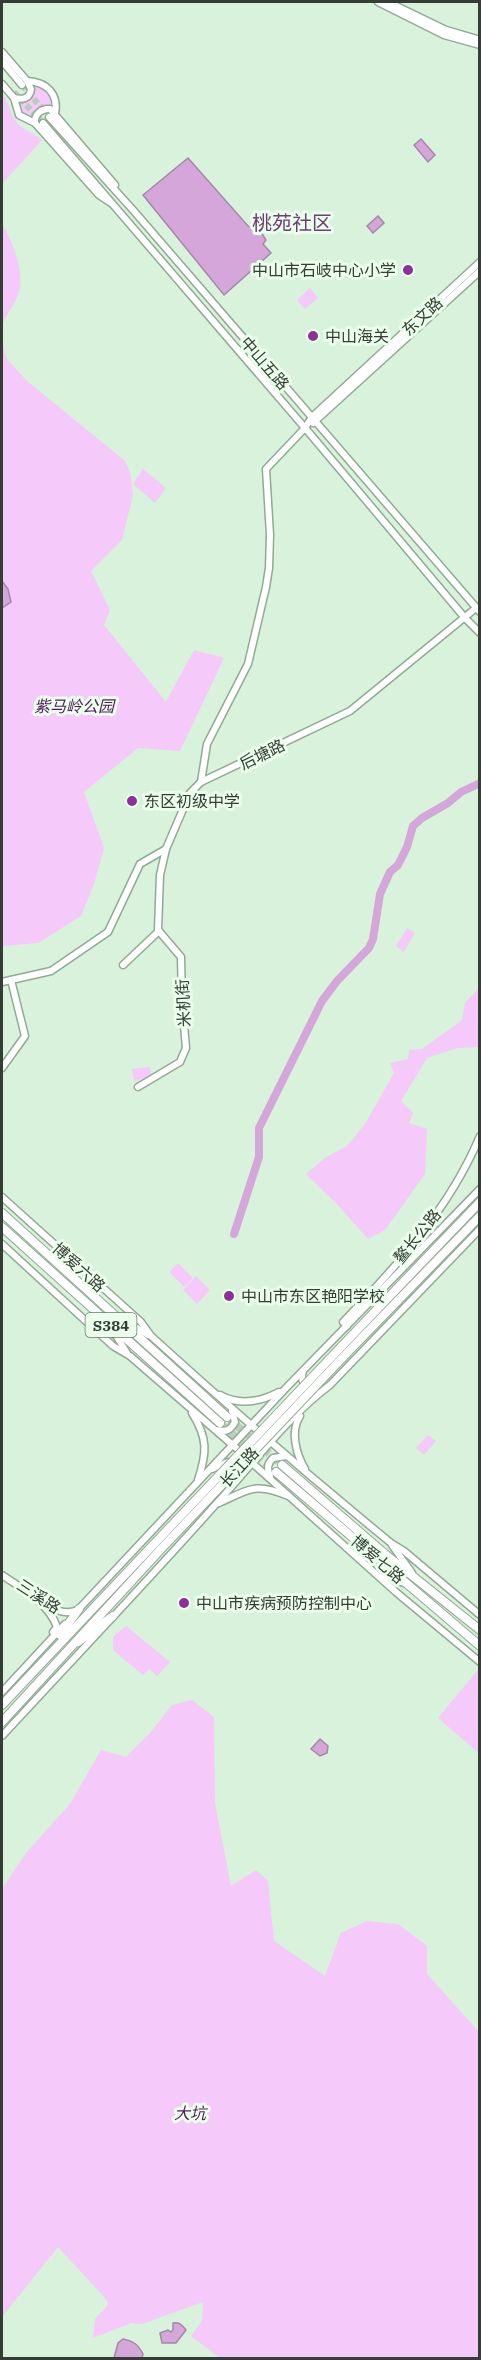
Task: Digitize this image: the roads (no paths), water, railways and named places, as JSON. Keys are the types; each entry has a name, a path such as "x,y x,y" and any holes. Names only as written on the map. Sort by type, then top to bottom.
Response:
{"highway":[{"name":"长江路","path":"2,1705 158,1546 343,1351 397,1287 480,1202"},
{"name":"博爱六路","path":"2,1213 110,1311 229,1413"},
{"name":"长江路","path":"343,1351 384,1314 480,1216"},
{"name":"博爱六路","path":"2,1227 218,1427"},
{"name":"博爱七路","path":"276,1472 414,1576 480,1630"},
{"name":"博爱七路","path":"276,1472 480,1646"},
{"name":"长江路","path":"2,1722 158,1546"},
{"path":"44,1660 46,1652 79,1609"},
{"path":"69,1647 113,1616"}],"main road":[{"path":"378,2 444,35 480,45"},
{"path":"388,2 445,30 480,40"},
{"name":"中山五路","path":"2,52 25,83"},
{"name":"中山五路","path":"2,61 25,83 45,84 51,90 56,101 52,116 478,610"},
{"name":"中山五路","path":"2,77 14,95 19,115 35,123 99,195 112,203"},
{"path":"14,95 20,100 28,96 31,89 25,83"},
{"name":"中山五路","path":"2,84 14,95"},
{"path":"35,123 35,117 42,110 50,109 52,116"},
{"name":"中山五路","path":"43,123 480,633"},
{"name":"东文路","path":"314,419 480,262"},
{"name":"东文路","path":"314,419 480,271"},
{"path":"123,965 159,931 160,875 166,849 190,793 201,782 207,744 248,664 269,568 270,535 266,468 314,419"},
{"name":"后塘路","path":"201,782 350,711 478,610"},
{"path":"2,982 51,971 108,932 140,864 166,849"},
{"name":"米机街","path":"138,1087 180,1062 186,1048 181,957 159,931"},
{"path":"2,1068 25,1036 11,980"},
{"name":"鳌长公路","path":"347,1326 343,1322 377,1288 392,1267 421,1236 463,1174 480,1136"},
{"name":"长江路","path":"2,1692 285,1389 480,1189"},
{"path":"467,1203 480,1196"},
{"name":"博爱六路","path":"2,1197 141,1322 151,1336 211,1391 229,1413 251,1425 261,1434"},
{"name":"长江路","path":"2,1736 228,1491 270,1442 480,1227"},
{"name":"博爱六路","path":"2,1244 113,1346 130,1356 186,1405 218,1427 243,1454"},
{"path":"397,1287 419,1252"},
{"path":"384,1314 420,1291"},
{"path":"110,1311 151,1336"},
{"path":"106,1321 130,1356"},
{"path":"304,1370 301,1378 303,1383 312,1391 323,1390"},
{"path":"211,1391 228,1399 255,1402 285,1389"},
{"path":"308,1403 297,1420 294,1430 296,1448 310,1477"},
{"path":"186,1405 199,1424 205,1444 205,1459 197,1483"},
{"path":"218,1427 225,1431 231,1428 235,1422 229,1413"},
{"name":"博爱七路","path":"261,1434 391,1543"},
{"name":"博爱七路","path":"243,1454 252,1462 276,1472 293,1499 397,1593 480,1662"},
{"path":"276,1472 267,1469 268,1463 273,1458 287,1456"},
{"path":"209,1470 228,1462 234,1464 238,1473 228,1491"},
{"path":"216,1504 252,1488 269,1488 293,1499"},
{"path":"391,1543 414,1576"},
{"path":"391,1543 404,1551 480,1615"},
{"name":"三溪路","path":"2,1573 59,1612 68,1613 79,1609"},
{"name":"三溪路","path":"2,1573 50,1612 57,1627 47,1642"},
{"path":"379,1575 406,1584"}],"waterway":[{"path":"234,1234 259,1157 259,1128 322,1001 337,981 369,948 373,939 380,894 390,872 398,865 407,847 413,826 461,792 480,783"}],"tunnel":[{"path":"22,85 45,112"},
{"path":"14,92 43,123"},
{"path":"227,1417 282,1465"},
{"path":"220,1423 276,1472"}],"place":[{"name":"中山市石岐中心小学","path":"408,270"},
{"name":"中山海关","path":"313,336"},
{"name":"东区初级中学","path":"132,801"},
{"name":"中山市东区艳阳学校","path":"229,1296"},
{"name":"中山市疾病预防控制中心","path":"184,1603"}],"district":[{"name":"桃苑社区","path":"292,222"}],"park label":[{"name":"紫马岭公园","path":"74,706"},
{"name":"大坑","path":"190,2113"}]}
